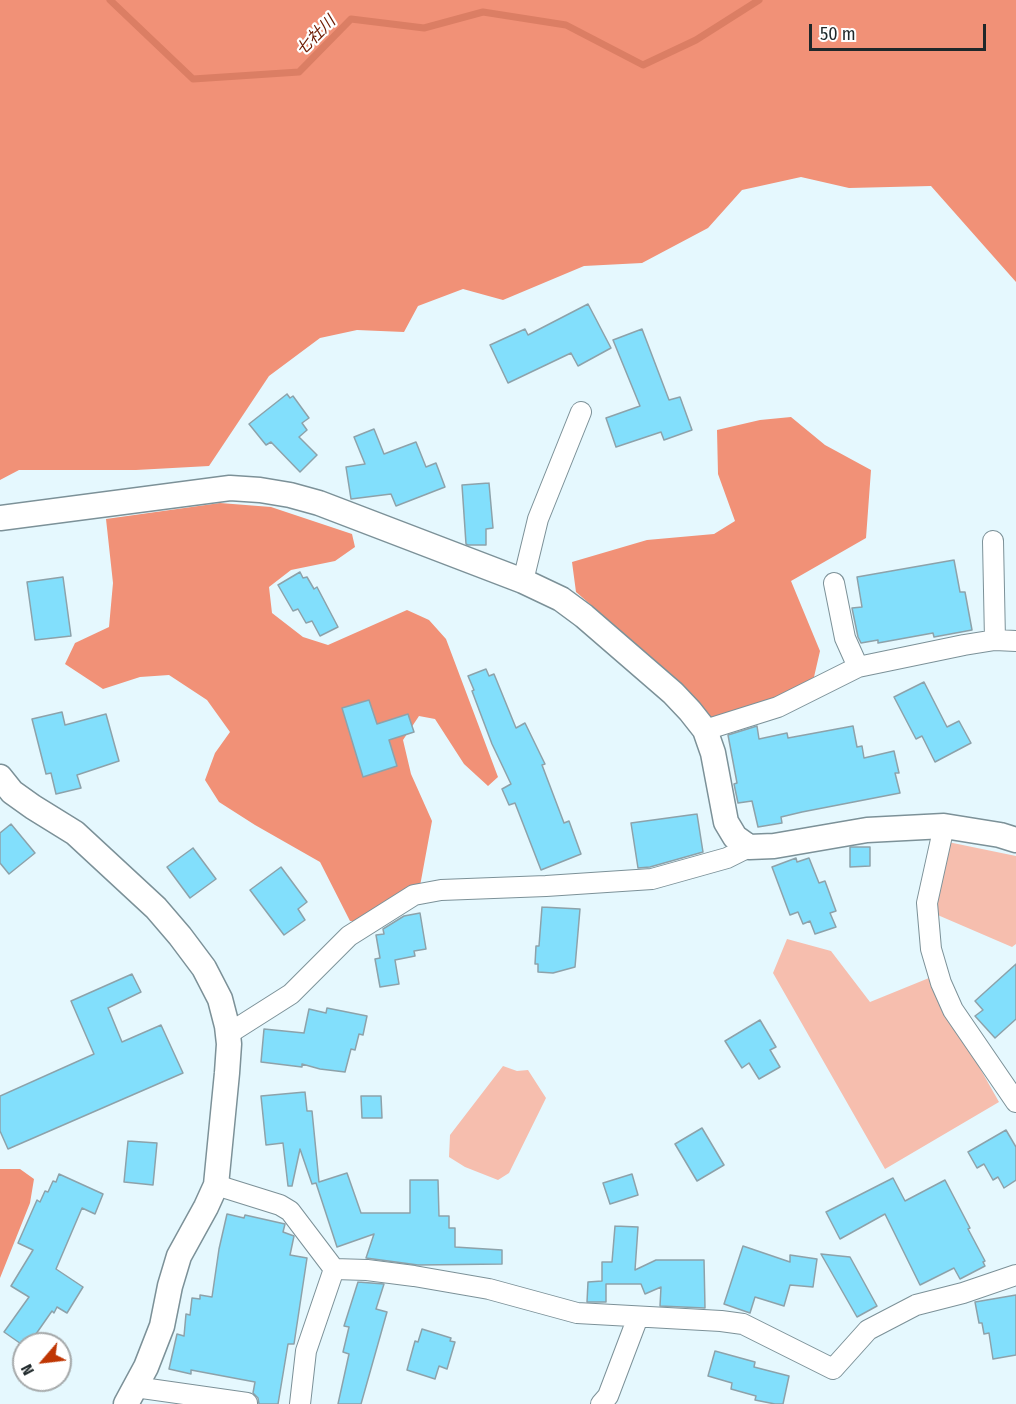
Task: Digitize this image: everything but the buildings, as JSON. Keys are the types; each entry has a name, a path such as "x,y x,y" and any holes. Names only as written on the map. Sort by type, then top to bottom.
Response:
{"street":[{"path":"523,581 538,519 581,412"},
{"path":"0,518 230,488 260,490 319,503 523,581 561,599 584,616 673,693 690,711 705,730 713,753 726,822 735,837 749,847"},
{"path":"993,541 995,640"},
{"path":"834,583 845,638 858,667"},
{"path":"705,730 778,706 858,667 964,645 995,640 1016,641"},
{"path":"0,777 12,792 75,833 156,908 204,968 220,999 228,1034 227,1073 216,1185 179,1256 162,1326 147,1367 130,1395 247,1403"},
{"path":"944,826 927,903 931,949 941,983 953,1010 1016,1102"},
{"path":"228,1034 291,994 349,936 414,895 441,890 652,879 727,858 749,847 774,846 867,830 944,826 1000,835 1016,840"},
{"path":"216,1185 280,1205 290,1211 334,1269"},
{"path":"334,1269 367,1270 489,1289 577,1313 722,1320 743,1324 833,1369 868,1330 916,1305 963,1293 1016,1275"},
{"path":"300,1404 306,1351 334,1269"},
{"path":"601,1404 608,1396 638,1317"}],"shaded area":[{"path":"0,0 1016,0 1016,282 931,186 849,188 801,177 742,190 708,228 642,263 584,266 503,300 463,289 418,306 404,332 357,330 320,338 269,376 209,466 136,470 19,470 0,480"},
{"path":"791,417 825,445 871,470 866,538 791,581 820,651 814,677 776,701 710,723 679,681 576,592 572,562 647,540 714,534 735,521 718,474 717,430 760,420"},
{"path":"220,503 271,507 352,534 355,547 335,561 291,570 269,587 272,613 303,637 328,645 407,610 429,620 446,639 498,777 488,786 464,764 435,719 419,716 403,740 411,774 432,821 420,886 368,912 359,921 350,921 320,862 219,802 205,780 215,753 230,732 207,700 169,675 140,677 103,689 65,664 75,643 109,627 113,583 106,519"},
{"path":"948,842 1016,856 1016,944 1012,947 933,913"},
{"path":"787,939 831,951 870,1002 929,978 999,1102 885,1169 773,973"},
{"path":"503,1066 517,1071 528,1070 546,1098 509,1173 498,1180 465,1167 449,1157 450,1135"},
{"path":"0,1169 20,1169 34,1179 30,1203 0,1278"}],"waterway":[{"name":"七社川","path":"110,0 193,79 299,72 351,19 424,28 483,12 566,25 643,65 696,40 759,0"}]}
